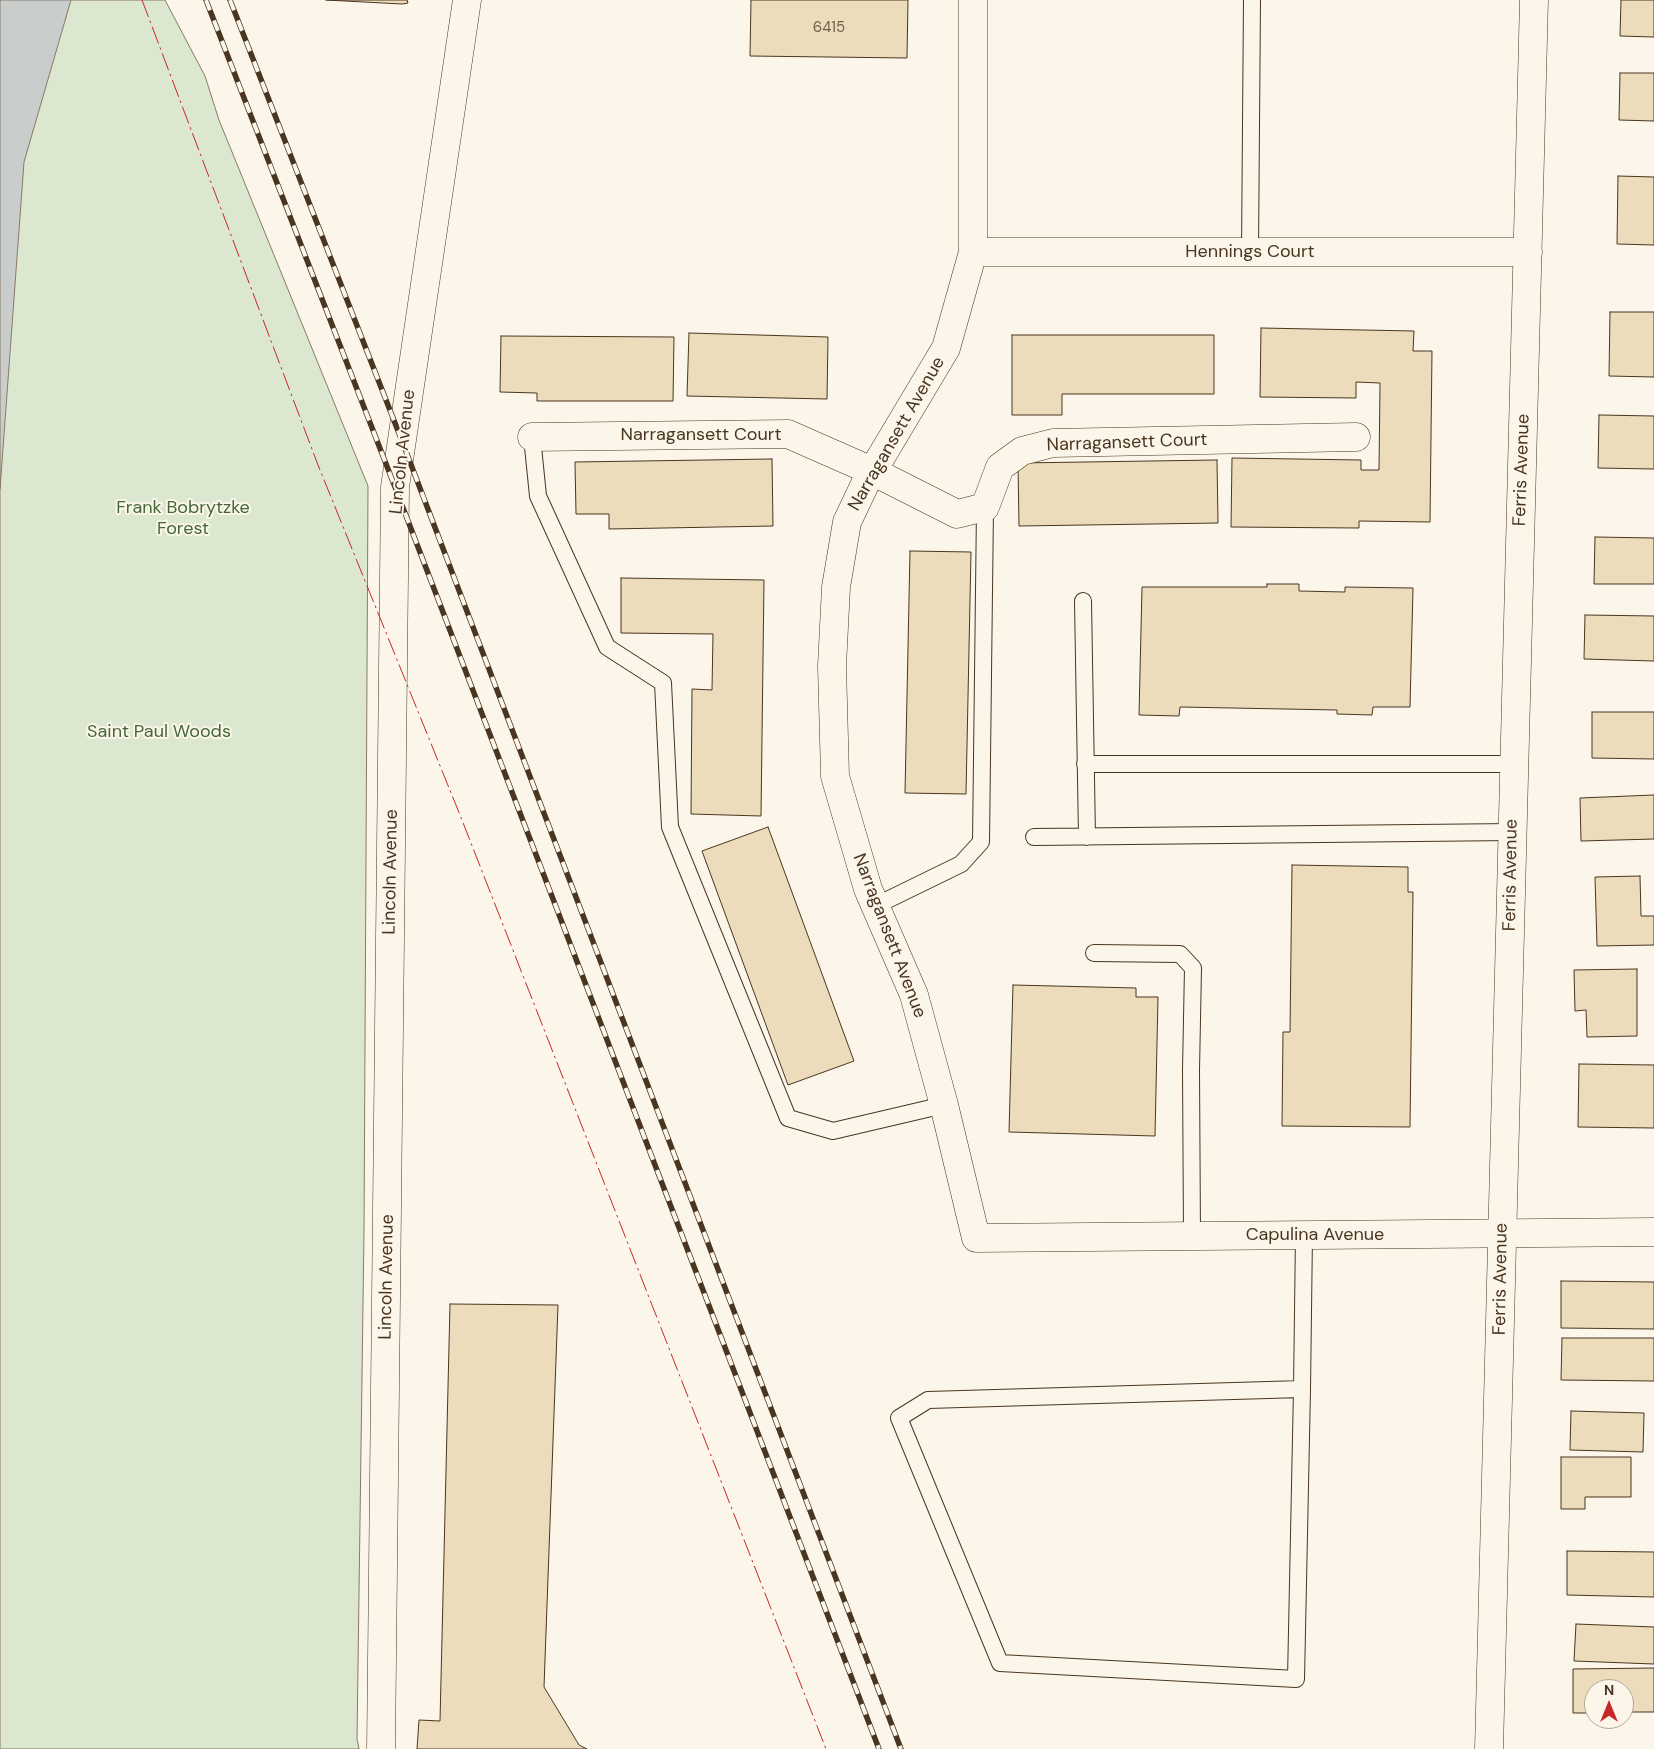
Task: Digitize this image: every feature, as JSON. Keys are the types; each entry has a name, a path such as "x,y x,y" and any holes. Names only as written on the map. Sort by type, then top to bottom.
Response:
{"street":[{"name":"Lincoln Avenue","path":"381,1749 395,487 467,0"},
{"name":"Narragansett Avenue","path":"973,0 973,252 946,348 872,472 847,522 836,587 832,666 835,776 868,889 914,996 944,1105 976,1238"},
{"name":"Ferris Avenue","path":"1489,1749 1534,0"},
{"name":"Hennings Court","path":"973,252 1528,252"},
{"name":"Narragansett Court","path":"532,437 788,434 872,472 957,514 985,507 1000,467 1022,451 1053,443 1356,437"},
{"name":"Capulina Avenue","path":"976,1238 1654,1232"}],"lane":[{"path":"1250,252 1252,0"},
{"path":"532,437 538,496 607,647 663,683 670,827 788,1118 833,1130 944,1105"},
{"path":"875,906 961,864 981,842 985,507"},
{"path":"1083,601 1087,837"},
{"path":"1085,764 1514,764"},
{"path":"1034,837 1513,832"},
{"path":"1094,953 1180,954 1193,968 1191,1070 1192,1236"},
{"path":"1302,1389 928,1400 899,1418 1000,1663 1296,1680 1302,1389 1304,1234"}],"green space":[{"name":"Saint Paul Woods","path":"0,0 165,0 205,76 219,120 368,486 364,1231 357,1739 359,1749 0,1749"}],"shaded area":[{"path":"0,0 71,0 24,162 0,489"}],"building":[{"path":"326,0 407,0 408,3 402,4"},
{"path":"751,0 908,0 907,58 750,56"},
{"path":"1621,0 1654,0 1654,37 1620,36"},
{"path":"1620,73 1654,73 1654,121 1619,120"},
{"path":"1618,176 1654,177 1654,245 1617,244"},
{"path":"1610,312 1654,312 1654,377 1609,376"},
{"path":"1261,328 1414,331 1413,351 1432,351 1430,522 1359,521 1359,528 1231,527 1232,458 1361,460 1361,470 1379,470 1380,383 1356,382 1356,398 1260,397"},
{"path":"689,333 828,337 827,399 687,396"},
{"path":"1012,335 1214,335 1214,394 1062,394 1062,415 1012,415"},
{"path":"501,336 674,337 673,401 537,401 537,393 500,392"},
{"path":"1599,415 1654,416 1654,469 1598,468"},
{"path":"772,459 773,526 609,529 609,514 576,514 575,462"},
{"path":"1217,460 1218,523 1019,526 1018,463"},
{"path":"1595,537 1654,538 1654,584 1594,584"},
{"path":"910,551 971,552 966,794 905,793"},
{"path":"621,578 764,580 761,816 691,814 692,689 712,690 713,634 621,633"},
{"path":"1267,584 1299,584 1299,591 1345,592 1345,587 1413,588 1410,707 1373,707 1372,715 1337,714 1337,710 1180,707 1179,716 1139,715 1142,587 1267,587"},
{"path":"1585,615 1654,616 1654,661 1584,659"},
{"path":"1592,712 1654,712 1654,759 1592,758"},
{"path":"1654,795 1654,839 1581,841 1580,798"},
{"path":"768,827 854,1061 788,1085 702,851"},
{"path":"1292,865 1408,867 1408,892 1413,892 1410,1127 1282,1126 1283,1032 1290,1032"},
{"path":"1640,876 1641,916 1654,916 1654,945 1597,946 1595,877"},
{"path":"1637,969 1637,1036 1587,1037 1586,1010 1575,1011 1574,970"},
{"path":"1013,985 1136,988 1136,997 1158,997 1155,1136 1009,1132"},
{"path":"1579,1064 1654,1065 1654,1128 1578,1127"},
{"path":"1561,1281 1654,1282 1654,1329 1561,1328"},
{"path":"450,1304 558,1305 544,1687 579,1745 587,1749 417,1749 419,1720 440,1721"},
{"path":"1562,1338 1654,1338 1654,1381 1561,1380"},
{"path":"1571,1411 1644,1413 1643,1452 1570,1450"},
{"path":"1561,1457 1631,1457 1631,1497 1585,1497 1585,1509 1561,1509"},
{"path":"1567,1551 1654,1552 1654,1597 1567,1595"},
{"path":"1576,1624 1654,1627 1654,1664 1574,1661"},
{"path":"1654,1668 1654,1712 1634,1712 1634,1679 1584,1679 1584,1713 1573,1713 1573,1669"}],"railway":[{"path":"206,0 879,1749"},
{"path":"230,0 402,441 901,1749"}],"power":[{"path":"142,0 318,465 460,815 826,1749"}],"park label":[{"name":"Frank Bobrytzke Forest","path":"183,518"}]}
